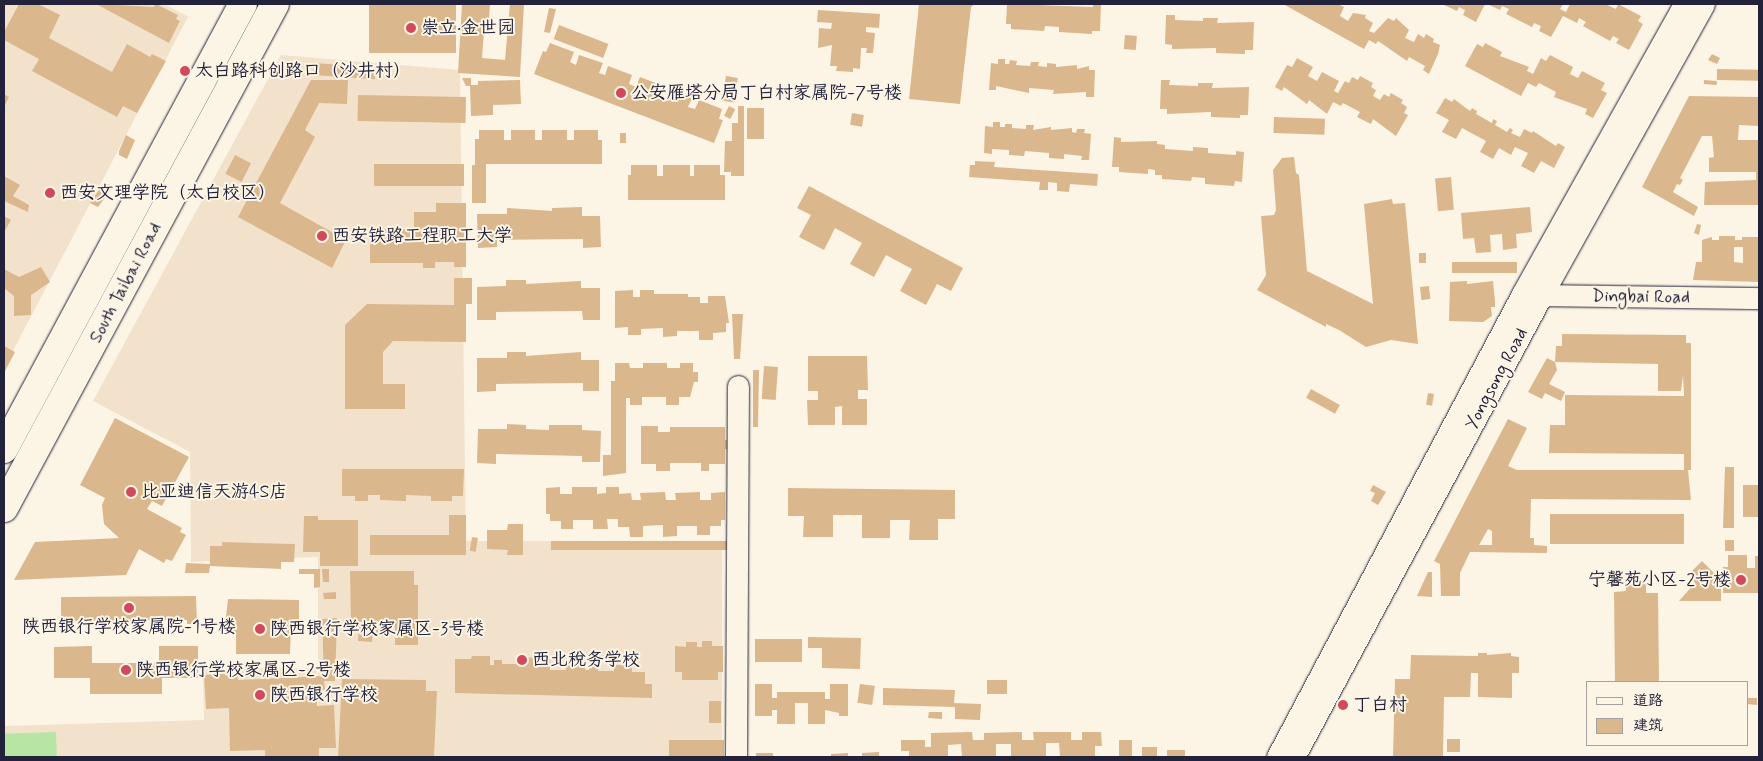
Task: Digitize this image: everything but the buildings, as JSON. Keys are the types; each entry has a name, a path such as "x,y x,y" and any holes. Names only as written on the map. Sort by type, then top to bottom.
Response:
{"main road":[{"name":"South Taibai Road","path":"4,449 243,4"},
{"name":"South Taibai Road","path":"4,508 275,4"}],"street":[{"name":"Yongsong Road","path":"1294,757 1684,4"},
{"name":"Yongsong Road","path":"1277,757 1532,295 1704,4"},
{"name":"Dingbai Road","path":"1532,295 1759,298"},
{"path":"736,757 738,386"}],"shaded area":[{"name":"西安文理学院（太白校区）","path":"4,4 164,4 191,18 188,17 4,368"},
{"name":"西安铁路工程职工大学","path":"281,55 460,70 466,551 191,562 190,452 93,401"},
{"name":"西北税务学校","path":"318,541 722,541 722,757 318,757"},
{"name":"陕西银行学校","path":"316,668 319,757 4,757 4,726 204,720 203,669"}],"green space":[{"path":"56,732 57,757 5,757 4,734"}],"place":[{"name":"崇立·金世园","path":"411,28"},
{"name":"太白路科创路口（沙井村）","path":"185,71"},
{"name":"公安雁塔分局丁白村家属院-7号楼","path":"621,93"},
{"name":"西安文理学院（太白校区）","path":"50,193"},
{"name":"西安铁路工程职工大学","path":"322,236"},
{"name":"比亚迪信天游4S店","path":"131,492"},
{"name":"宁馨苑小区-2号楼","path":"1741,580"},
{"name":"陕西银行学校家属院-1号楼","path":"129,608"},
{"name":"陕西银行学校家属区-3号楼","path":"260,629"},
{"name":"西北税务学校","path":"522,660"},
{"name":"陕西银行学校家属区-2号楼","path":"126,670"},
{"name":"陕西银行学校","path":"260,695"},
{"name":"丁白村","path":"1343,705"}]}
